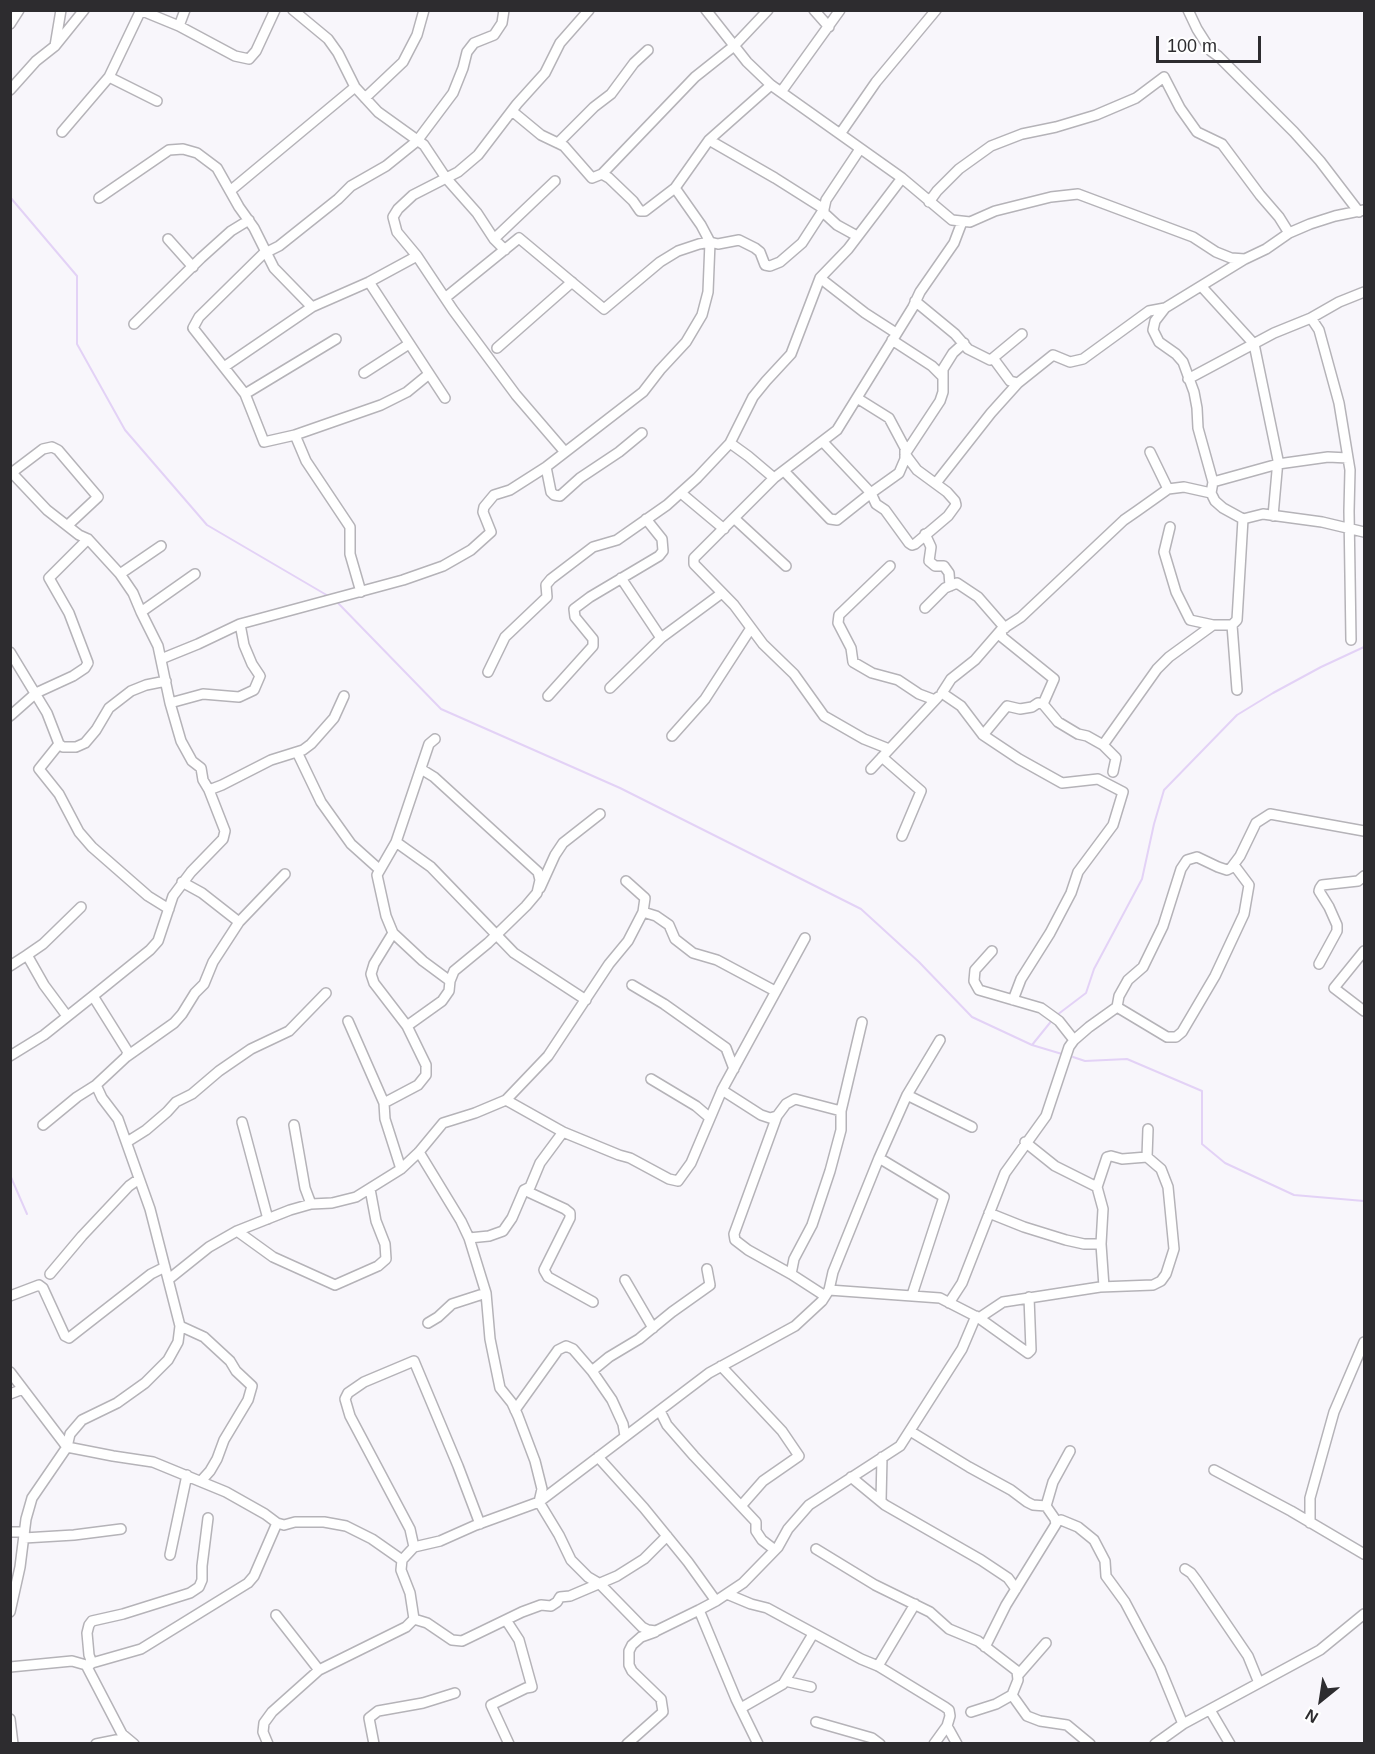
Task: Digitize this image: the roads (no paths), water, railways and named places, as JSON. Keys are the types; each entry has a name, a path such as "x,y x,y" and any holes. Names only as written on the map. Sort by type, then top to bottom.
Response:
{"street":[{"path":"10,24 19,10"},
{"path":"55,45 61,10"},
{"path":"179,26 185,10"},
{"path":"62,132 109,77 141,11 179,26 235,56 249,59 256,51 274,10"},
{"path":"293,10 328,39 338,53 355,87 378,112 424,145 446,178 505,250"},
{"path":"365,98 403,62 417,35 424,10"},
{"path":"429,374 407,392 381,405 295,435 264,442 245,394 193,328 199,318 225,294 239,276 266,252 279,246 351,186 386,166 417,141 453,93 467,52 474,43 494,35 502,23 504,10"},
{"path":"565,452 516,395 393,224 395,213 413,195 458,172 478,155 545,72 560,43 589,10"},
{"path":"706,10 747,62 771,85 902,178 952,220 970,222 995,212 1051,197 1078,194 1193,237 1216,252 1231,258 1245,259"},
{"path":"512,111 541,135 558,143 574,156 592,178 602,174 695,77 734,45 768,10"},
{"path":"814,10 829,27"},
{"path":"781,92 840,10"},
{"path":"840,134 876,82 936,10"},
{"path":"1188,10 1211,51 1294,132 1362,211 1335,216 1289,233 1166,308 1155,321 1153,330 1159,342 1183,362 1194,392 1198,428 1213,482 1211,493 1215,501 1243,519 1263,514 1322,522 1365,532"},
{"path":"10,90 36,61 55,45 83,11"},
{"path":"558,143 610,94 634,63 648,50"},
{"path":"109,77 157,101"},
{"path":"929,202 937,190 959,169 991,146 1022,134 1096,115 1136,98 1164,77 1180,108 1197,132 1222,144 1289,233"},
{"path":"602,174 633,201 640,211 645,211 675,188 709,140 771,85"},
{"path":"230,191 355,87"},
{"path":"709,140 824,209 824,213 837,225 857,236"},
{"path":"446,298 519,238 604,309 660,262 678,251 710,242 718,244 739,240 760,252 765,265 770,266 802,243 824,209 826,200 860,149"},
{"path":"99,198 169,150 197,153 217,168 249,220 274,268 312,307"},
{"path":"488,672 505,638 547,597 546,585 551,579 593,546 617,540 681,493 730,443 753,397 791,354 820,278 848,249 902,178"},
{"path":"494,239 555,181"},
{"path":"161,658 240,624 361,592 443,566 471,550 491,532 483,512 484,507 494,495 510,490 546,467 643,392 686,342 702,315 708,292 710,242 675,188"},
{"path":"134,324 231,231 249,220"},
{"path":"902,836 921,791 886,753 824,716 794,674 763,644 734,605 694,564 694,558 774,478 837,430 915,301 954,243 962,222"},
{"path":"168,239 194,267"},
{"path":"224,367 312,307 369,282 417,256"},
{"path":"820,278 942,376"},
{"path":"369,282 445,398"},
{"path":"497,348 572,282"},
{"path":"1202,287 1254,344 1278,464 1273,516"},
{"path":"1188,379 1339,302 1365,292"},
{"path":"915,301 968,349 990,360 1022,334"},
{"path":"936,483 991,413 1018,383 1053,355 1076,362 1149,311 1166,308"},
{"path":"1311,318 1319,330 1339,403 1350,470 1351,640"},
{"path":"245,394 336,339"},
{"path":"784,471 830,519 837,520 899,473 905,454 940,401 943,392 943,369 964,343"},
{"path":"364,373 409,344"},
{"path":"993,358 1011,381 1018,383"},
{"path":"823,442 872,493 876,504 885,510 912,545 948,516 956,505 955,501 936,483 917,470 905,454 905,448 889,418 857,398"},
{"path":"546,467 551,492 560,496 580,478 619,452 642,433"},
{"path":"295,435 306,461 350,527 350,554 361,592"},
{"path":"730,443 774,478"},
{"path":"10,1056 44,1035 150,950 158,941 173,896 182,882 223,838 225,831 203,780 201,768 192,761 184,746 154,637 133,593 120,574 88,539 79,535 47,510 11,474 43,449 52,447 58,450 98,497 68,525"},
{"path":"1150,452 1168,489"},
{"path":"1213,482 1278,464 1328,457 1348,458"},
{"path":"871,770 939,696 951,679 975,660 1003,629 1021,617 1124,520 1168,489 1184,487 1211,493"},
{"path":"681,493 724,530"},
{"path":"548,696 593,646 593,639 575,617 574,609 659,556 663,550 662,539 646,519"},
{"path":"735,519 786,566"},
{"path":"1170,526 1164,552 1176,592 1190,620 1213,625 1232,625 1237,620 1238,613 1243,519"},
{"path":"925,534 931,547 929,561 935,566 944,566 949,573 950,586"},
{"path":"10,716 36,693 74,676 88,663 69,613 49,578 88,539"},
{"path":"120,574 161,546"},
{"path":"890,566 839,615 838,623 851,648 853,662 872,673 898,680 919,694 939,696 961,706 983,735 1019,759 1062,783 1098,779 1123,792 1113,825 1078,872 1071,893 1050,933 1021,979 1014,1000"},
{"path":"141,612 195,574"},
{"path":"621,578 661,638"},
{"path":"925,608 945,588 957,582 978,597 1003,629 1002,637 1054,679 1043,704"},
{"path":"610,688 661,638 722,593"},
{"path":"171,703 203,694 239,697 254,690 260,676 244,645 240,624"},
{"path":"1103,745 1157,669 1213,625"},
{"path":"1232,625 1237,690"},
{"path":"672,736 705,699 751,628"},
{"path":"10,652 36,693 47,713 59,744 63,747 76,747 85,743 109,708 131,691 166,681"},
{"path":"209,790 271,760 297,752 311,744 328,727 344,696"},
{"path":"983,735 1006,706 1020,709 1032,707 1038,703 1043,704 1058,722 1103,745 1116,758 1113,772"},
{"path":"435,739 429,744 396,842 376,875 393,933 423,961 450,981"},
{"path":"59,744 39,769 58,794 79,832 92,847 148,896 169,909"},
{"path":"297,752 321,802 351,844 380,870"},
{"path":"421,769 434,777 538,873 540,880 537,893"},
{"path":"407,1026 442,1001 449,991 454,971 496,936 537,893 563,843 600,814"},
{"path":"949,1303 962,1283 1005,1173 1025,1142 1046,1116 1069,1047 1074,1040 1117,1007 1119,996 1128,980 1143,967 1163,926 1184,864 1193,857 1227,870 1234,865 1256,823 1270,814 1365,831"},
{"path":"396,842 431,867 453,887 496,936 520,958 546,972 586,1000"},
{"path":"1117,1007 1167,1037 1176,1037 1182,1032 1215,976 1244,914 1249,885 1234,865"},
{"path":"43,1125 77,1097 96,1085 126,1057 174,1023 204,984 213,962 239,922 285,874"},
{"path":"1319,964 1337,931 1337,925 1319,891 1320,888 1322,885 1358,881 1365,876"},
{"path":"169,1279 209,1247 237,1232 311,1204 340,1202 356,1197 401,1169 419,1152 443,1122 475,1113 506,1100 549,1056 609,964 628,940 643,912 645,898 626,881"},
{"path":"182,882 202,893 239,922"},
{"path":"10,966 43,944 81,907"},
{"path":"643,912 656,916 669,925 675,939 693,953 717,960 776,991"},
{"path":"384,1103 418,1085 426,1075 426,1065 407,1026 374,983 371,974 374,964 393,933"},
{"path":"506,1100 563,1132 630,1158 669,1179 678,1181 691,1163 722,1090 805,938"},
{"path":"992,951 975,970 974,981 979,990 1041,1008 1059,1021 1074,1040"},
{"path":"1365,951 1334,988 1365,1011"},
{"path":"27,955 44,985 67,1016"},
{"path":"632,985 664,1004 726,1048 734,1069"},
{"path":"127,1142 146,1130 176,1102 192,1094 219,1071 251,1049 289,1031 326,993"},
{"path":"93,996 126,1047 128,1052 126,1057"},
{"path":"348,1022 384,1103 385,1119 401,1169"},
{"path":"791,1274 794,1259 812,1225 830,1172 841,1130 840,1111 862,1022"},
{"path":"414,1619 410,1593 401,1570 402,1560 414,1547 440,1541 539,1502 709,1373 795,1326 827,1293 833,1272 879,1158 907,1095 940,1040"},
{"path":"651,1079 696,1106 710,1118"},
{"path":"10,1612 32,1498 67,1447 70,1434 82,1420 117,1402 145,1383 168,1360 178,1342 180,1326 150,1209 118,1119 102,1098 96,1085"},
{"path":"722,1090 761,1115 770,1118 777,1116"},
{"path":"907,1095 972,1127"},
{"path":"840,1111 795,1099 786,1104 777,1116 734,1234 735,1239 748,1250 827,1293 940,1298 977,1317 1019,1348 1030,1352 1029,1297"},
{"path":"242,1122 268,1219"},
{"path":"294,1125 305,1188 311,1204"},
{"path":"1147,1157 1148,1129"},
{"path":"469,1238 489,1236 503,1231 512,1218 524,1190 530,1187 540,1163 563,1132"},
{"path":"1025,1142 1055,1166 1097,1187"},
{"path":"419,1152 469,1238 486,1293 490,1339 500,1388 515,1410 535,1461 542,1489 539,1502 559,1534 571,1560 588,1577 600,1584 642,1627 656,1631"},
{"path":"627,1743 663,1712 661,1699 632,1671 629,1665 629,1650 632,1645 641,1637 716,1601 743,1583 775,1550 788,1529 809,1504 900,1446 962,1349 977,1317 1003,1302 1104,1287 1153,1285 1161,1281 1174,1249 1168,1187 1161,1169 1147,1157 1122,1159 1107,1157 1097,1187 1103,1209 1101,1244 1104,1287"},
{"path":"879,1158 944,1197 912,1296"},
{"path":"50,1274 82,1236 129,1186 139,1179"},
{"path":"237,1232 273,1257 335,1285 378,1266 386,1259 385,1244 376,1221 370,1189"},
{"path":"524,1190 570,1212 570,1218 544,1270 548,1277 593,1302"},
{"path":"989,1213 1066,1240 1084,1244 1101,1244"},
{"path":"10,1296 39,1285 43,1288 65,1336 69,1338 150,1274 165,1267"},
{"path":"592,1371 710,1286 707,1269"},
{"path":"625,1280 652,1328"},
{"path":"428,1323 452,1304 486,1293"},
{"path":"180,1326 204,1337 252,1386 248,1400 224,1440 217,1459 201,1481"},
{"path":"1310,1523 1310,1498 1334,1412 1365,1342"},
{"path":"515,1410 558,1350 566,1346 573,1349 592,1371 612,1400 623,1424 625,1437"},
{"path":"414,1547 410,1529 350,1416 345,1400 348,1393 364,1383 414,1361 480,1524"},
{"path":"721,1366 782,1431 799,1456 763,1481 741,1506"},
{"path":"10,1372 67,1447 153,1462 226,1492 284,1525 295,1522 324,1522 346,1526 372,1539 402,1560"},
{"path":"10,1394 23,1389"},
{"path":"660,1411 667,1425 756,1522 756,1531 762,1540 775,1550"},
{"path":"910,1431 1011,1490 1027,1502 1046,1506"},
{"path":"1056,1522 1046,1506 1053,1482 1071,1451"},
{"path":"598,1457 667,1536 716,1601"},
{"path":"881,1501 882,1457"},
{"path":"1214,1470 1365,1554"},
{"path":"170,1554 187,1475"},
{"path":"851,1477 881,1501 1008,1578 1016,1589"},
{"path":"134,1743 126,1738 112,1719 89,1665 87,1633 89,1624 92,1621 190,1593 199,1587 202,1580 208,1518"},
{"path":"985,1647 1016,1589 1047,1542 1056,1522 1061,1520 1078,1527 1094,1540 1105,1561 1106,1576 1125,1602 1160,1668 1184,1724"},
{"path":"10,1667 72,1661 89,1665 141,1649 248,1583 254,1576 277,1523"},
{"path":"10,1532 24,1535 74,1535 121,1529"},
{"path":"414,1619 427,1623 452,1640 458,1641 541,1605 551,1606 560,1597 570,1596 617,1576 644,1559 667,1536"},
{"path":"816,1549 875,1585 930,1612 949,1629 978,1641 1019,1674"},
{"path":"1185,1569 1197,1581 1248,1656 1259,1683"},
{"path":"727,1594 767,1608 878,1666 949,1710 947,1726 934,1743"},
{"path":"878,1666 915,1604"},
{"path":"699,1610 758,1743"},
{"path":"1155,1743 1184,1724 1320,1650 1365,1614"},
{"path":"276,1615 319,1670"},
{"path":"268,1743 263,1732 264,1723 272,1712 319,1670 406,1627 414,1619"},
{"path":"506,1620 519,1640 532,1687 491,1705 509,1743"},
{"path":"641,1637 642,1627"},
{"path":"741,1708 785,1681 813,1634"},
{"path":"971,1712 996,1704 1012,1695 1019,1674 1046,1643"},
{"path":"785,1681 811,1687"},
{"path":"374,1743 369,1718 378,1711 423,1703 455,1693"},
{"path":"1012,1695 1027,1716 1067,1725 1090,1743"},
{"path":"1210,1710 1230,1743"},
{"path":"816,1722 872,1738 880,1743"},
{"path":"11,1725 14,1743"},
{"path":"947,1726 957,1743"},
{"path":"96,1743 126,1738"}],"waterway":[{"path":"10,197 77,276 77,344 125,430 207,525 330,597"},
{"path":"337,602 441,709 620,788 861,909 919,962 972,1017 1032,1045 1062,1054"},
{"path":"1057,1015 1086,993 1094,969 1142,879 1164,790 1237,715 1321,667 1364,647"},
{"path":"1032,1045 1053,1019"},
{"path":"1073,1057 1085,1061 1127,1059 1202,1091 1202,1144 1225,1163 1294,1195 1364,1201"},
{"path":"10,1175 27,1214"}]}
